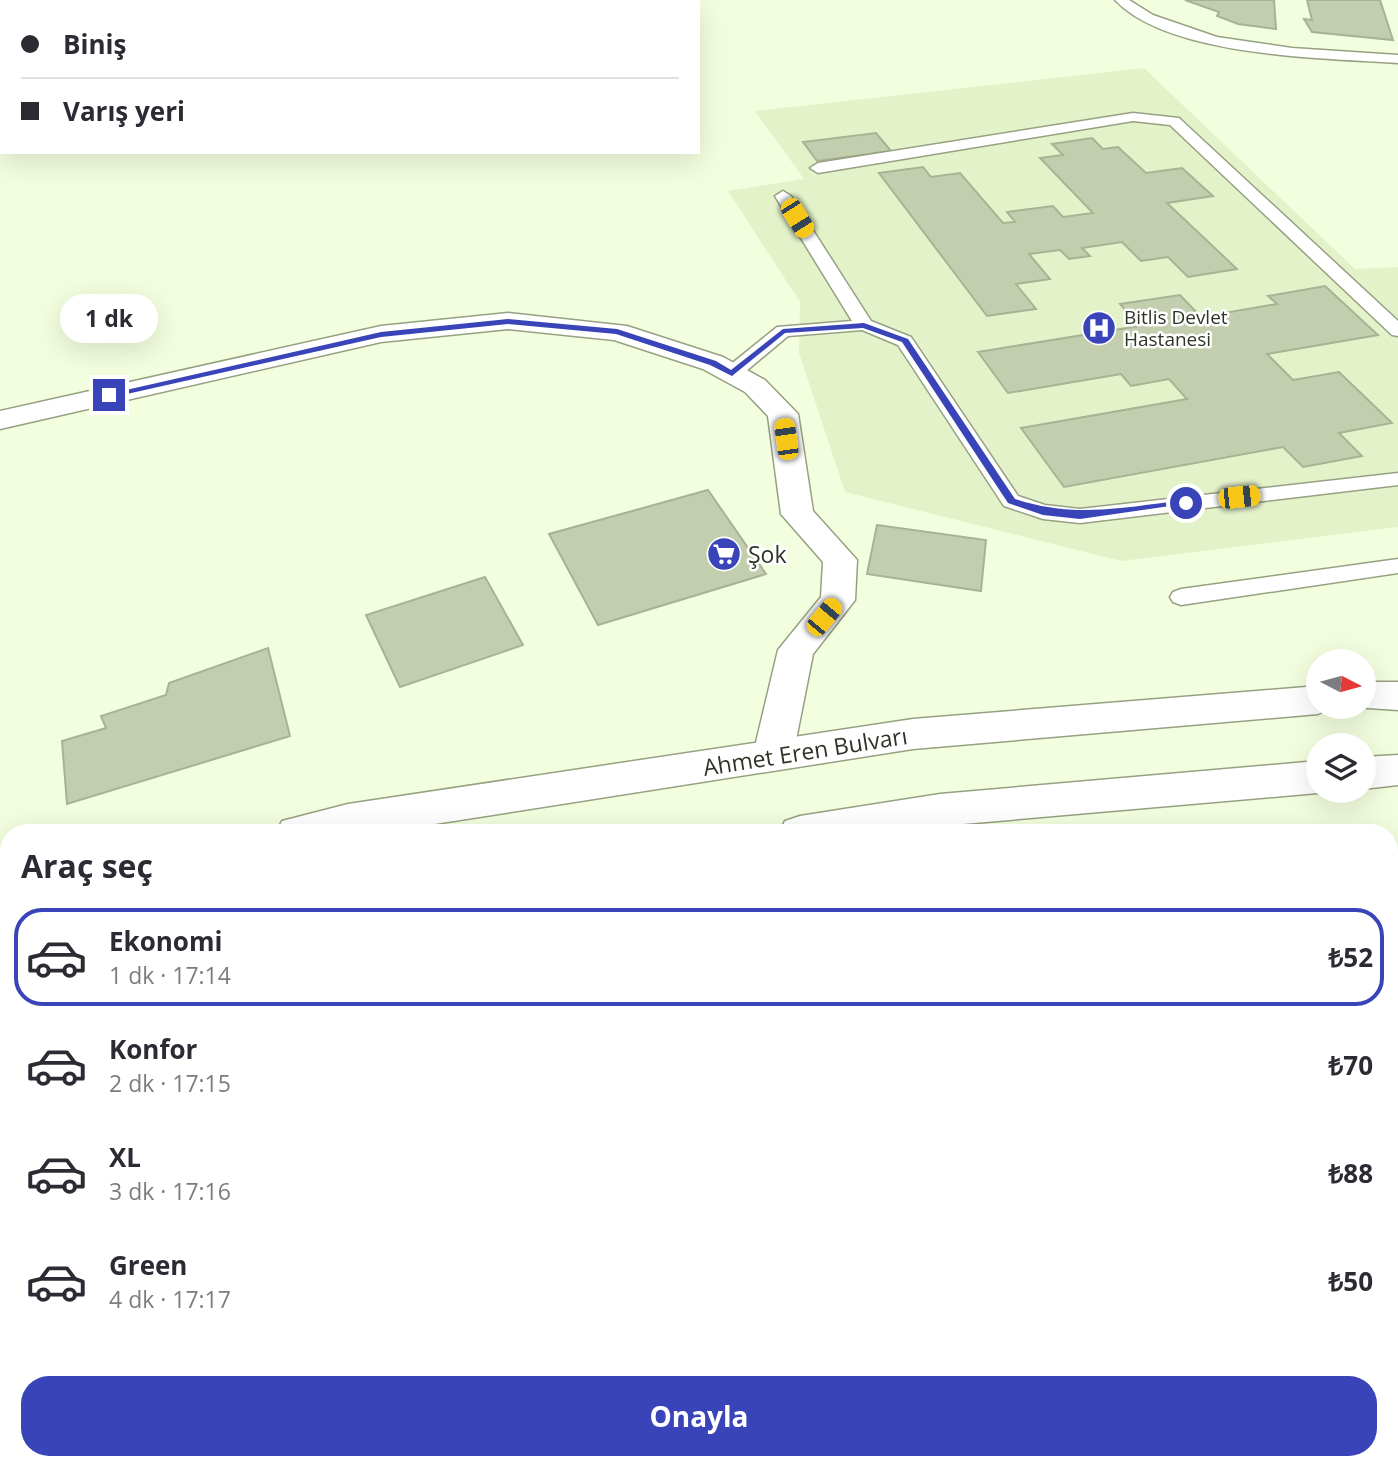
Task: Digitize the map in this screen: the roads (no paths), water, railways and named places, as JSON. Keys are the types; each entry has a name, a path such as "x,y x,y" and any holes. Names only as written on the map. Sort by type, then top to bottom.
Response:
{"street":[{"path":"0,420 381,334 508,321 617,332 713,363 755,386 783,414 797,514 840,561 838,600 796,650 773,755"},
{"path":"1376,696 1398,696"},
{"name":"Ahmet Eren Bulvarı","path":"335,824 914,734 1306,701"},
{"path":"1376,772 1398,770"},
{"path":"855,824 940,810 1306,778"}],"lane":[{"path":"1121,0 1156,20 1214,38 1398,60"},
{"path":"818,168 1133,117 1174,121 1398,331"},
{"path":"783,196 864,325"},
{"path":"732,373 783,331 864,325 905,341 1011,501 1026,508 1080,516 1398,479"},
{"path":"1181,597 1398,566"}],"place":[{"name":"Bitlis Devlet Hastanesi","path":"1099,328"},
{"name":"Şok","path":"724,554"}]}
